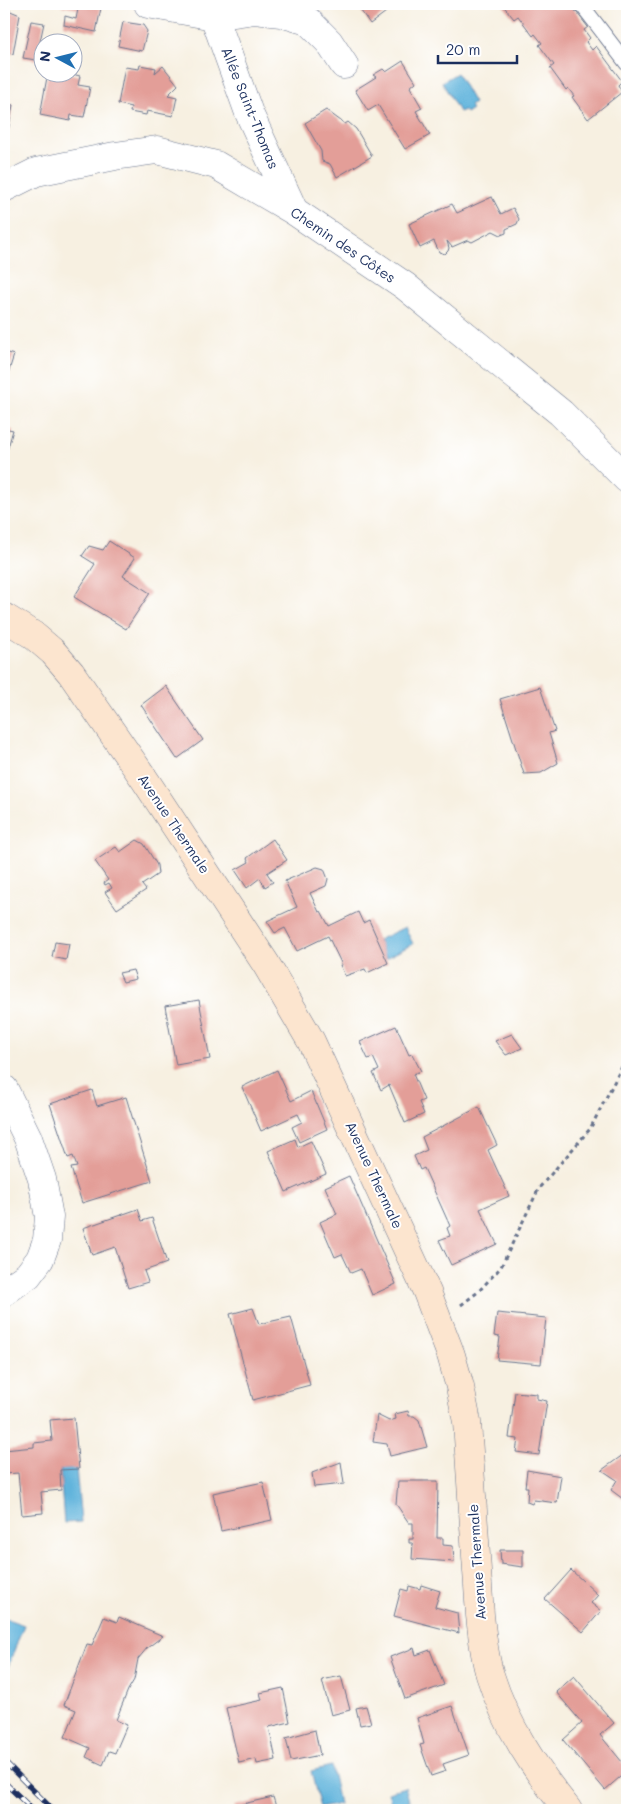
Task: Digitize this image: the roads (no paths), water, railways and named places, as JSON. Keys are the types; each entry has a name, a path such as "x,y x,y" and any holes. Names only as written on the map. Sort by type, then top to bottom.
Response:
{"main road":[{"name":"Avenue Thermale","path":"4,617 33,634 53,652 71,673 145,780 266,964 311,1041 370,1165 440,1323 460,1387 467,1422 478,1586 483,1643 489,1674 499,1702 531,1763 568,1810"}],"street":[{"path":"148,4 214,10 256,10 281,13 308,21 329,42 344,65"},
{"name":"Allée Saint-Thomas","path":"214,10 249,113 294,211"},
{"name":"Chemin des Côtes","path":"4,188 36,172 115,156 157,150 216,165 294,211 420,298 561,413 627,479"},
{"path":"4,1089 28,1138 42,1179 49,1217 47,1240 40,1259 28,1275 4,1292"}],"lane":[{"path":"581,4 627,64"}],"water":[{"path":"457,73 474,103 470,106 472,109 466,113 464,110 459,112 442,82"},
{"path":"405,927 413,944 386,958 378,940"},
{"path":"76,1468 81,1522 64,1523 60,1470"},
{"path":"4,1618 24,1625 7,1669 4,1668"},
{"path":"331,1766 339,1804 320,1808 311,1771"},
{"path":"405,1787 412,1810 393,1810 388,1792"}],"railway":[{"path":"4,1761 53,1810"},
{"path":"4,1782 33,1810"}]}
